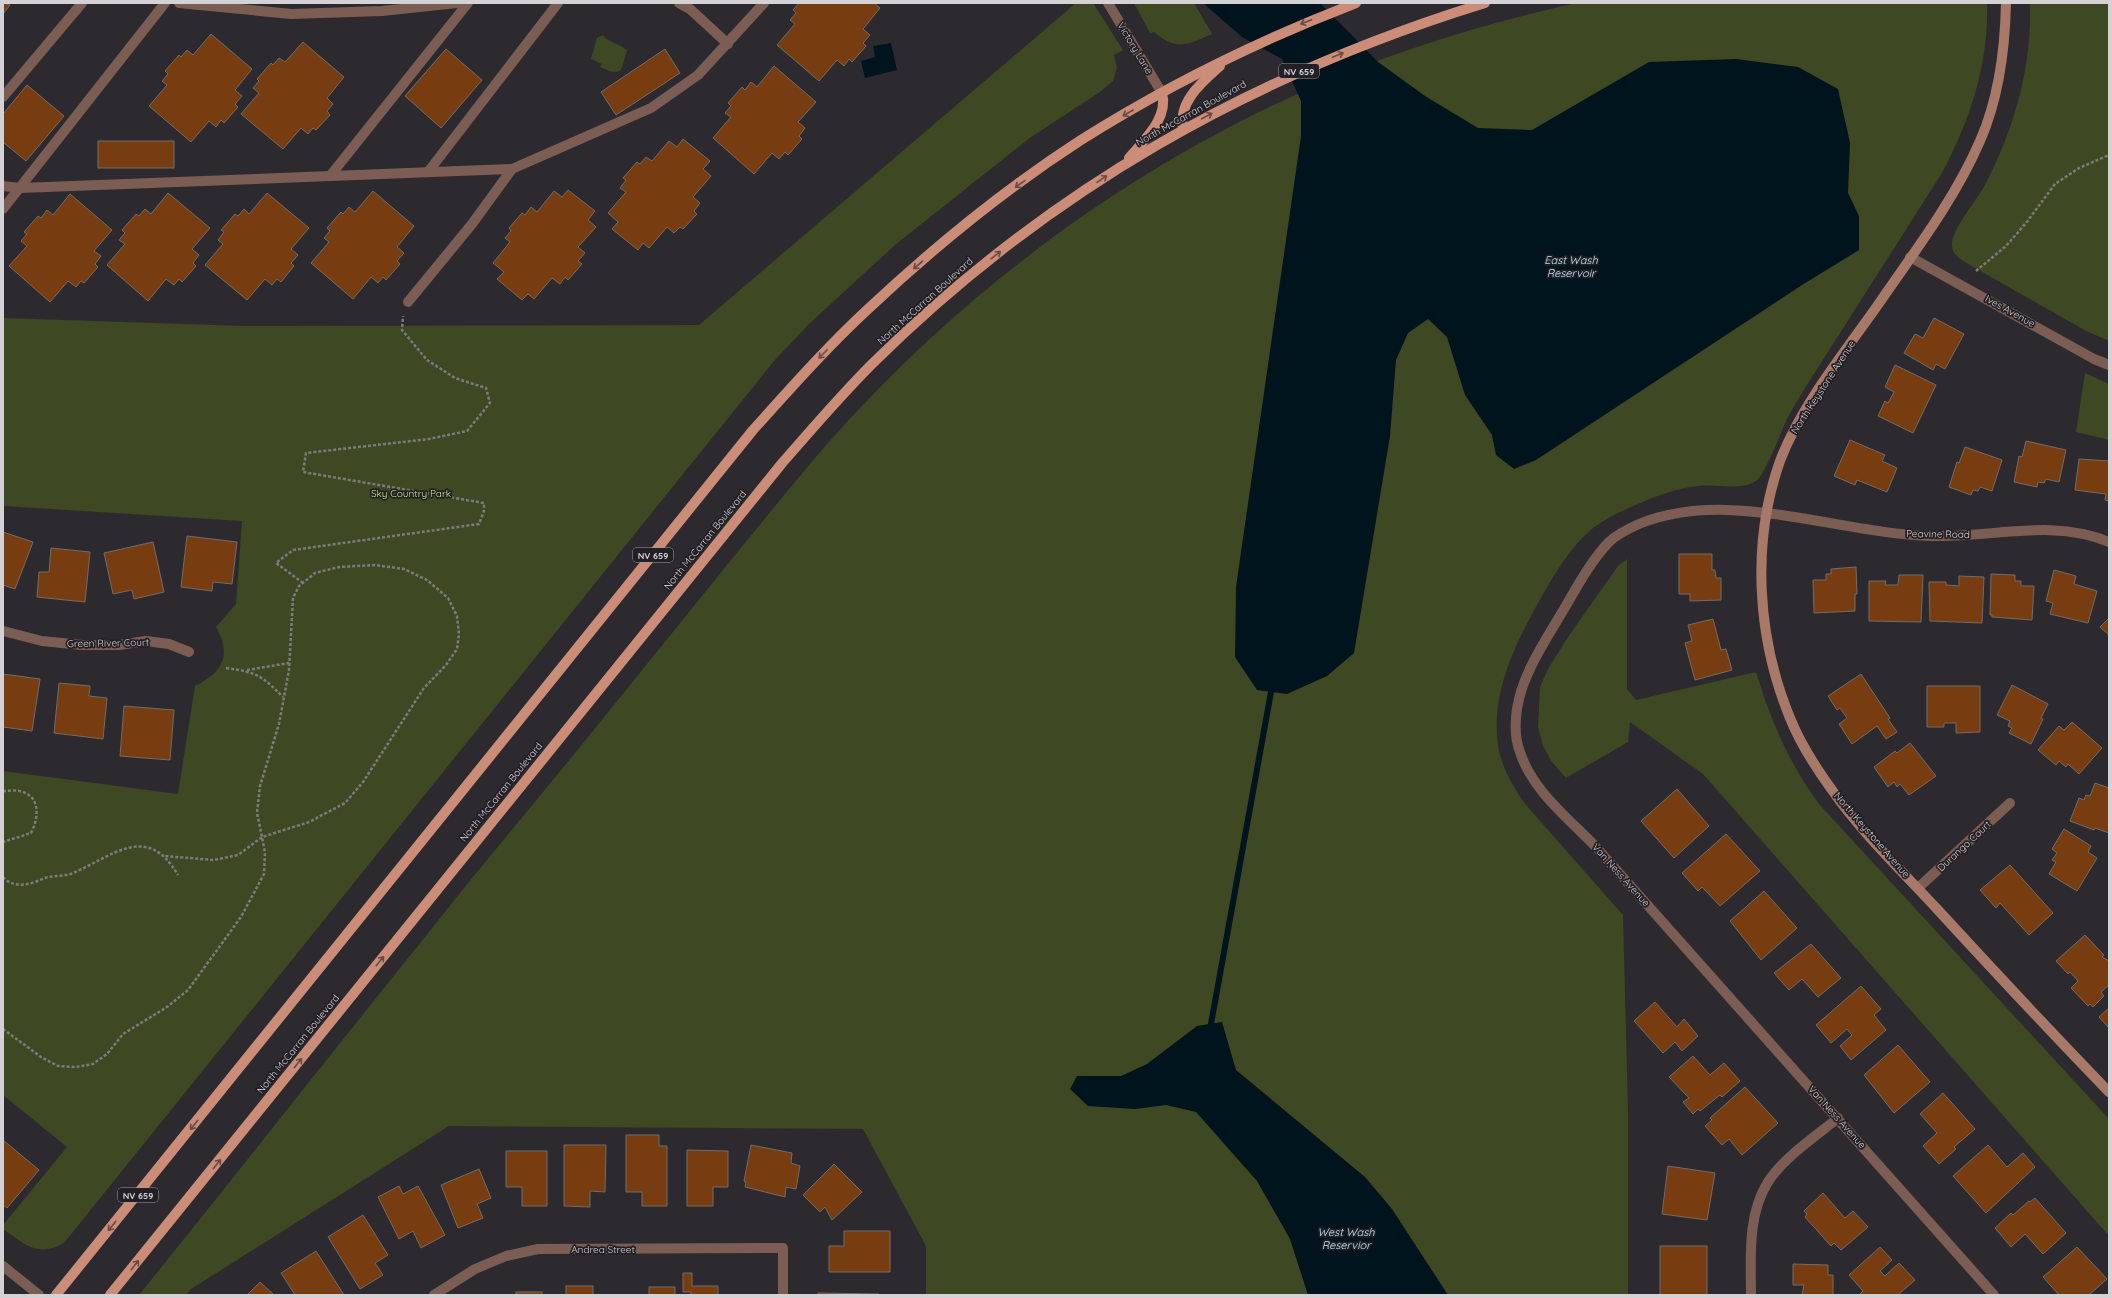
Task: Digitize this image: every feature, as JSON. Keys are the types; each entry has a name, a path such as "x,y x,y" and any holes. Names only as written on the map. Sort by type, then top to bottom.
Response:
{"main road":[{"name":"NV 659","path":"56,1295 753,430 801,377 866,310 939,247 1007,192 1081,140 1230,56 1294,27 1356,3"},
{"name":"North McCarran Boulevard","path":"110,1295 783,462 832,406 894,343 966,279 1035,224 1125,164 1183,129 1238,100 1310,66 1429,20 1485,3"},
{"path":"1183,129 1182,120 1185,106 1193,93 1230,56"},
{"path":"1125,164 1154,128 1162,112 1164,102 1162,93"}],"street":[{"path":"3,97 82,3"},
{"path":"3,209 165,3"},
{"path":"179,3 291,14 382,11 457,3"},
{"path":"330,176 468,3"},
{"path":"428,172 558,3"},
{"path":"679,3 690,9 728,44"},
{"path":"3,186 20,188 512,169 651,108 698,75 764,3"},
{"name":"Victory Lane","path":"1108,3 1162,93"},
{"name":"North Keystone Avenue","path":"2006,3 2001,68 1993,104 1981,140 1959,181 1910,257 1822,385 1800,421 1781,460 1767,514 1761,568 1763,618 1776,675 1790,718 1798,735 1833,791 1918,888 2109,1092"},
{"path":"408,302 472,224 512,169"},
{"name":"Ives Avenue","path":"1910,257 2094,359 2109,365"},
{"name":"Van Ness Avenue","path":"1767,514 1739,511 1703,510 1674,514 1638,524 1611,540 1590,564 1535,659 1517,708 1516,735 1520,752 1531,776 1546,796 1595,846 1994,1295"},
{"name":"Peavine Road","path":"1767,514 1896,533 1930,536 1964,536 2044,529 2078,533 2109,542"},
{"name":"Green River Court","path":"3,631 42,642 82,645 119,645 146,641 169,644 189,652"},
{"name":"Durango Court","path":"1918,888 2010,803"},
{"path":"1751,1295 1751,1245 1759,1200 1769,1181 1784,1164 1838,1118"},
{"name":"Andrea Street","path":"434,1295 475,1269 506,1256 538,1249 783,1248 783,1295"},
{"path":"3,1266 39,1295"}],"path":[{"path":"1976,271 1993,259 2016,235 2055,184 2079,168 2109,155"},
{"path":"303,583 276,563 293,550 479,524 484,511 484,503 303,472 306,452 429,439 467,431 490,402 486,388 454,378 428,360 402,330 402,319 408,302"},
{"path":"3,1029 41,1057 58,1066 76,1067 93,1064 107,1054 123,1034 167,1007 188,990 241,917 264,874 265,853 262,837 257,813 260,786 279,724 284,698 289,663 293,598 303,583 315,573 338,567 375,565 404,569 427,580 448,598 457,616 459,634 457,649 446,665 424,688 367,775 344,803 309,822 262,837 238,855 214,860 164,856"},
{"path":"226,668 246,670 289,663"},
{"path":"246,670 262,677 284,698"},
{"path":"3,790 20,790 32,797 37,808 37,821 31,833 3,842"},
{"path":"3,877 8,882 20,885 32,883 48,877 71,874 114,851 136,846 150,848 164,856 178,875"}],"green space":[{"name":"Sky Country Park","path":"1076,3 1093,3 1123,50 1114,55 1117,68 1113,81 1100,92 1031,137 895,245 809,324 774,361 64,1243 55,1247 39,1249 25,1244 3,1229 3,1225 67,1147 3,1095 3,771 178,794 195,686 205,681 212,675 222,662 224,655 223,646 221,637 216,627 236,604 242,521 3,506 3,318 245,326 699,325"},
{"path":"1134,3 1194,3 1212,34 1189,43 1176,44 1169,42 1154,32 1150,33"},
{"path":"1576,3 1987,3 1987,26 1981,70 1969,112 1952,153 1942,173 1805,388 1787,419 1760,477 1756,481 1743,486 1690,487 1657,496 1633,506 1593,528 1569,553 1556,572 1521,636 1506,671 1498,707 1497,726 1498,746 1505,770 1512,784 1526,805 1623,915 1628,1112 1628,1295 926,1295 926,1246 863,1129 449,1126 191,1289 186,1295 139,1295 456,899 801,475 860,408 908,360 958,314 1011,270 1066,228 1181,154 1241,121 1335,78 1369,64 1437,40 1506,20"},
{"path":"2030,3 2109,3 2109,341 2086,331 1963,261 1956,255 1952,248 1952,242 1957,229 1984,187 1995,165 2012,121 2019,98 2028,51"},
{"path":"603,35 607,39 627,50 622,68 617,72 600,67 602,64 591,59 597,38"},
{"path":"2085,373 2109,384 2109,440 2076,432"},
{"path":"1627,559 1627,689 1636,700 1756,672 1768,708 1782,741 1808,789 1819,804 2109,1119 2109,1236 1703,774 1630,722 1628,742 1566,778 1552,762 1543,746 1538,727 1540,687 1548,669 1568,637 1618,566"}],"water":[{"name":"East Wash Reservoir","path":"1203,3 1320,3 1378,62 1425,96 1478,128 1532,130 1649,62 1736,59 1798,67 1838,89 1850,143 1848,193 1859,216 1859,250 1802,285 1536,460 1514,469 1496,455 1492,435 1465,395 1447,337 1428,319 1408,333 1396,360 1390,436 1354,653 1327,676 1287,694 1257,690 1235,657 1236,587 1301,136 1301,101 1282,59 1242,37"},
{"path":"891,43 897,70 865,78 861,61 875,57 873,46"},
{"name":"West Wash Reservior","path":"1222,1022 1236,1070 1365,1177 1392,1209 1448,1295 1308,1295 1290,1239 1257,1181 1196,1112 1166,1105 1135,1109 1088,1106 1070,1089 1077,1076 1121,1076 1147,1064 1197,1026"}],"building":[{"path":"3,3 10,5 3,14"},
{"path":"799,3 874,3 880,8 863,29 870,35 863,43 866,46 852,62 849,59 844,66 837,60 819,81 777,45 795,24 790,20 796,13 793,10"},
{"path":"211,34 252,69 235,90 242,96 235,104 238,107 224,123 221,120 216,127 209,121 191,142 149,106 167,85 162,81 168,74 165,71 179,55 181,57 187,50 193,55"},
{"path":"303,42 344,77 327,98 333,104 327,111 330,115 316,130 313,128 308,134 301,128 283,149 241,114 259,93 253,88 259,81 257,79 271,63 273,65 279,58 285,62"},
{"path":"446,49 482,80 441,128 405,96"},
{"path":"665,49 680,73 616,115 601,92"},
{"path":"774,66 816,102 798,122 805,128 799,136 802,139 788,155 785,152 779,159 772,153 754,174 713,138 731,117 725,113 731,106 728,103 742,87 745,90 751,82 757,87"},
{"path":"27,85 64,116 26,161 3,142 3,114"},
{"path":"683,139 710,161 703,169 711,176 693,197 700,203 694,211 697,214 683,229 680,227 674,233 667,227 649,248 643,243 638,250 612,229 618,222 608,213 626,192 620,188 626,180 623,178 637,162 640,164 646,157 652,161 669,141 677,147"},
{"path":"98,141 174,141 174,168 98,168"},
{"path":"568,190 595,211 588,220 596,227 578,247 585,253 578,261 582,264 568,280 565,277 560,284 552,278 534,299 528,294 522,300 497,279 504,272 493,263 510,242 505,238 511,231 509,228 522,213 525,215 531,207 537,212 554,191 562,197"},
{"path":"373,191 414,226 397,247 404,253 397,261 400,264 386,280 383,277 378,283 371,277 353,299 311,263 329,242 324,238 330,231 327,228 341,212 343,214 349,207 355,212"},
{"path":"168,193 210,228 192,249 199,255 193,263 196,266 182,282 179,279 174,285 166,279 148,301 107,265 125,244 119,240 125,233 122,230 136,214 139,216 145,209 151,214"},
{"path":"267,193 309,228 291,249 298,255 291,263 294,266 281,282 277,279 272,285 265,279 247,300 205,265 223,244 218,240 224,232 221,230 235,214 238,216 244,209 249,214"},
{"path":"70,194 112,230 94,251 101,256 95,264 98,267 84,283 81,281 76,287 68,281 50,302 9,266 27,246 21,241 27,234 24,232 38,216 41,218 47,210 53,215"},
{"path":"1934,318 1964,334 1945,369 1936,364 1933,370 1904,353 1915,334 1923,338"},
{"path":"1895,365 1936,385 1913,433 1878,416 1885,401 1888,403 1894,392 1885,387"},
{"path":"1850,440 1885,455 1882,461 1897,468 1887,492 1857,480 1855,485 1834,476"},
{"path":"2026,441 2066,450 2059,482 2046,479 2044,483 2038,482 2037,487 2014,482 2019,456 2022,457"},
{"path":"1965,447 2002,460 1992,491 1980,487 1978,491 1973,490 1971,495 1949,487 1957,462 1959,463"},
{"path":"2079,459 2109,461 2109,501 2105,500 2106,494 2075,490"},
{"path":"3,532 33,542 15,589 3,585"},
{"path":"187,536 237,542 232,584 213,582 212,591 181,587"},
{"path":"153,542 164,592 134,599 132,590 113,594 104,553"},
{"path":"51,548 90,552 85,602 37,597 39,572 49,572"},
{"path":"1679,554 1712,554 1712,570 1715,570 1716,578 1721,578 1721,600 1690,601 1690,594 1679,594"},
{"path":"1856,567 1857,594 1855,594 1855,611 1814,613 1813,580 1826,580 1826,574 1831,574 1831,569"},
{"path":"2054,570 2076,576 2074,584 2097,591 2088,623 2050,614 2053,603 2046,601"},
{"path":"1991,574 2015,575 2015,581 2021,581 2021,586 2034,586 2032,620 1992,617 1992,615 1990,615"},
{"path":"1899,575 1923,575 1921,622 1869,621 1869,581 1886,581 1885,585 1898,585"},
{"path":"1959,576 1984,577 1982,623 1930,621 1929,582 1946,582 1946,585 1959,586"},
{"path":"2109,618 2109,635 2100,627"},
{"path":"1713,619 1721,650 1726,649 1732,670 1695,680 1685,643 1692,641 1688,625"},
{"path":"3,674 40,679 32,731 3,727"},
{"path":"1861,674 1890,718 1888,719 1897,732 1886,739 1877,726 1852,744 1839,724 1847,718 1840,708 1837,710 1828,696"},
{"path":"59,683 90,686 89,696 107,698 103,739 54,733"},
{"path":"2012,685 2048,704 2041,718 2043,719 2031,744 2009,733 2012,728 2008,726 2010,721 1997,715"},
{"path":"1927,686 1980,686 1980,732 1956,733 1956,723 1944,723 1944,727 1927,727"},
{"path":"124,706 174,710 170,760 120,756"},
{"path":"2072,722 2102,748 2079,774 2068,764 2066,767 2059,761 2056,765 2038,750 2059,726 2064,730"},
{"path":"1910,743 1936,776 1909,795 1900,784 1897,787 1894,782 1888,787 1874,767 1895,751 1897,753"},
{"path":"2095,783 2109,788 2109,833 2095,828 2094,830 2070,821 2079,798 2084,800 2086,795 2090,796"},
{"path":"1677,789 1709,826 1674,858 1641,821"},
{"path":"2064,829 2091,846 2088,852 2097,858 2077,891 2049,874 2056,862 2052,860 2057,853 2052,849"},
{"path":"1726,834 1760,871 1720,906 1702,887 1698,891 1682,873"},
{"path":"2010,865 2053,913 2029,935 2000,903 1996,908 1980,890"},
{"path":"1764,891 1797,928 1761,960 1730,921"},
{"path":"2085,935 2104,955 2102,957 2109,961 2109,985 2101,992 2104,996 2093,1007 2090,1004 2088,1006 2071,988 2078,981 2070,972 2068,974 2056,961"},
{"path":"1811,944 1841,978 1818,997 1802,979 1789,990 1774,973"},
{"path":"1861,986 1881,1009 1874,1015 1886,1030 1851,1060 1840,1046 1852,1035 1847,1029 1831,1043 1816,1025"},
{"path":"1655,1002 1677,1027 1684,1019 1698,1036 1682,1051 1675,1042 1663,1053 1634,1021"},
{"path":"2109,1008 2109,1028 2099,1017"},
{"path":"1898,1045 1930,1082 1894,1113 1864,1075"},
{"path":"1693,1056 1710,1075 1724,1063 1740,1081 1722,1097 1720,1095 1700,1111 1698,1109 1693,1114 1683,1102 1689,1098 1669,1077"},
{"path":"1745,1087 1778,1123 1742,1155 1729,1139 1722,1145 1705,1126 1712,1120 1710,1118"},
{"path":"1943,1093 1975,1129 1954,1147 1956,1149 1939,1164 1923,1146 1937,1133 1920,1114"},
{"path":"626,1135 659,1135 659,1146 667,1146 667,1206 642,1206 642,1192 626,1192"},
{"path":"3,1140 39,1170 7,1208 3,1205"},
{"path":"564,1145 606,1145 605,1192 590,1191 590,1207 564,1206"},
{"path":"751,1145 792,1153 791,1163 800,1166 796,1189 786,1187 785,1197 745,1187 746,1182 744,1181"},
{"path":"1988,1145 2007,1167 2023,1153 2035,1167 1986,1213 1953,1176"},
{"path":"687,1150 728,1151 728,1187 713,1187 713,1206 687,1206"},
{"path":"506,1151 547,1151 547,1206 522,1206 522,1187 506,1187"},
{"path":"834,1164 862,1192 832,1220 825,1207 820,1212 803,1195"},
{"path":"1668,1166 1715,1173 1707,1220 1662,1214"},
{"path":"479,1169 491,1198 477,1204 483,1218 458,1228 441,1185"},
{"path":"399,1186 403,1194 418,1186 445,1235 421,1248 413,1231 399,1239 378,1197"},
{"path":"1823,1193 1845,1218 1853,1211 1868,1227 1841,1250 1834,1243 1831,1246 1805,1217 1807,1214 1804,1211"},
{"path":"2035,1198 2066,1233 2043,1254 2025,1234 2011,1247 1995,1228 2011,1213 2013,1215 2029,1201 2030,1202"},
{"path":"363,1215 388,1255 375,1263 383,1275 360,1289 328,1237"},
{"path":"844,1231 890,1231 890,1272 829,1272 829,1246 844,1246"},
{"path":"1660,1246 1707,1246 1707,1295 1660,1295"},
{"path":"1880,1247 1892,1260 1880,1271 1885,1276 1899,1263 1915,1280 1898,1295 1859,1295 1863,1291 1849,1275"},
{"path":"2077,1247 2107,1279 2089,1295 2059,1295 2043,1277"},
{"path":"316,1251 344,1295 295,1295 281,1273"},
{"path":"1793,1264 1828,1265 1828,1275 1833,1275 1833,1295 1802,1295 1804,1285 1793,1285"},
{"path":"683,1273 692,1273 692,1286 718,1286 718,1295 691,1295 691,1292 683,1292"},
{"path":"260,1282 274,1295 247,1295"},
{"path":"566,1286 593,1286 593,1295 566,1295"},
{"path":"649,1287 675,1287 675,1295 649,1295"},
{"path":"516,1292 542,1292 542,1295 516,1295"},
{"path":"818,1293 879,1294 879,1295 818,1295"}],"waterway":[{"path":"1211,1024 1271,692"}]}
